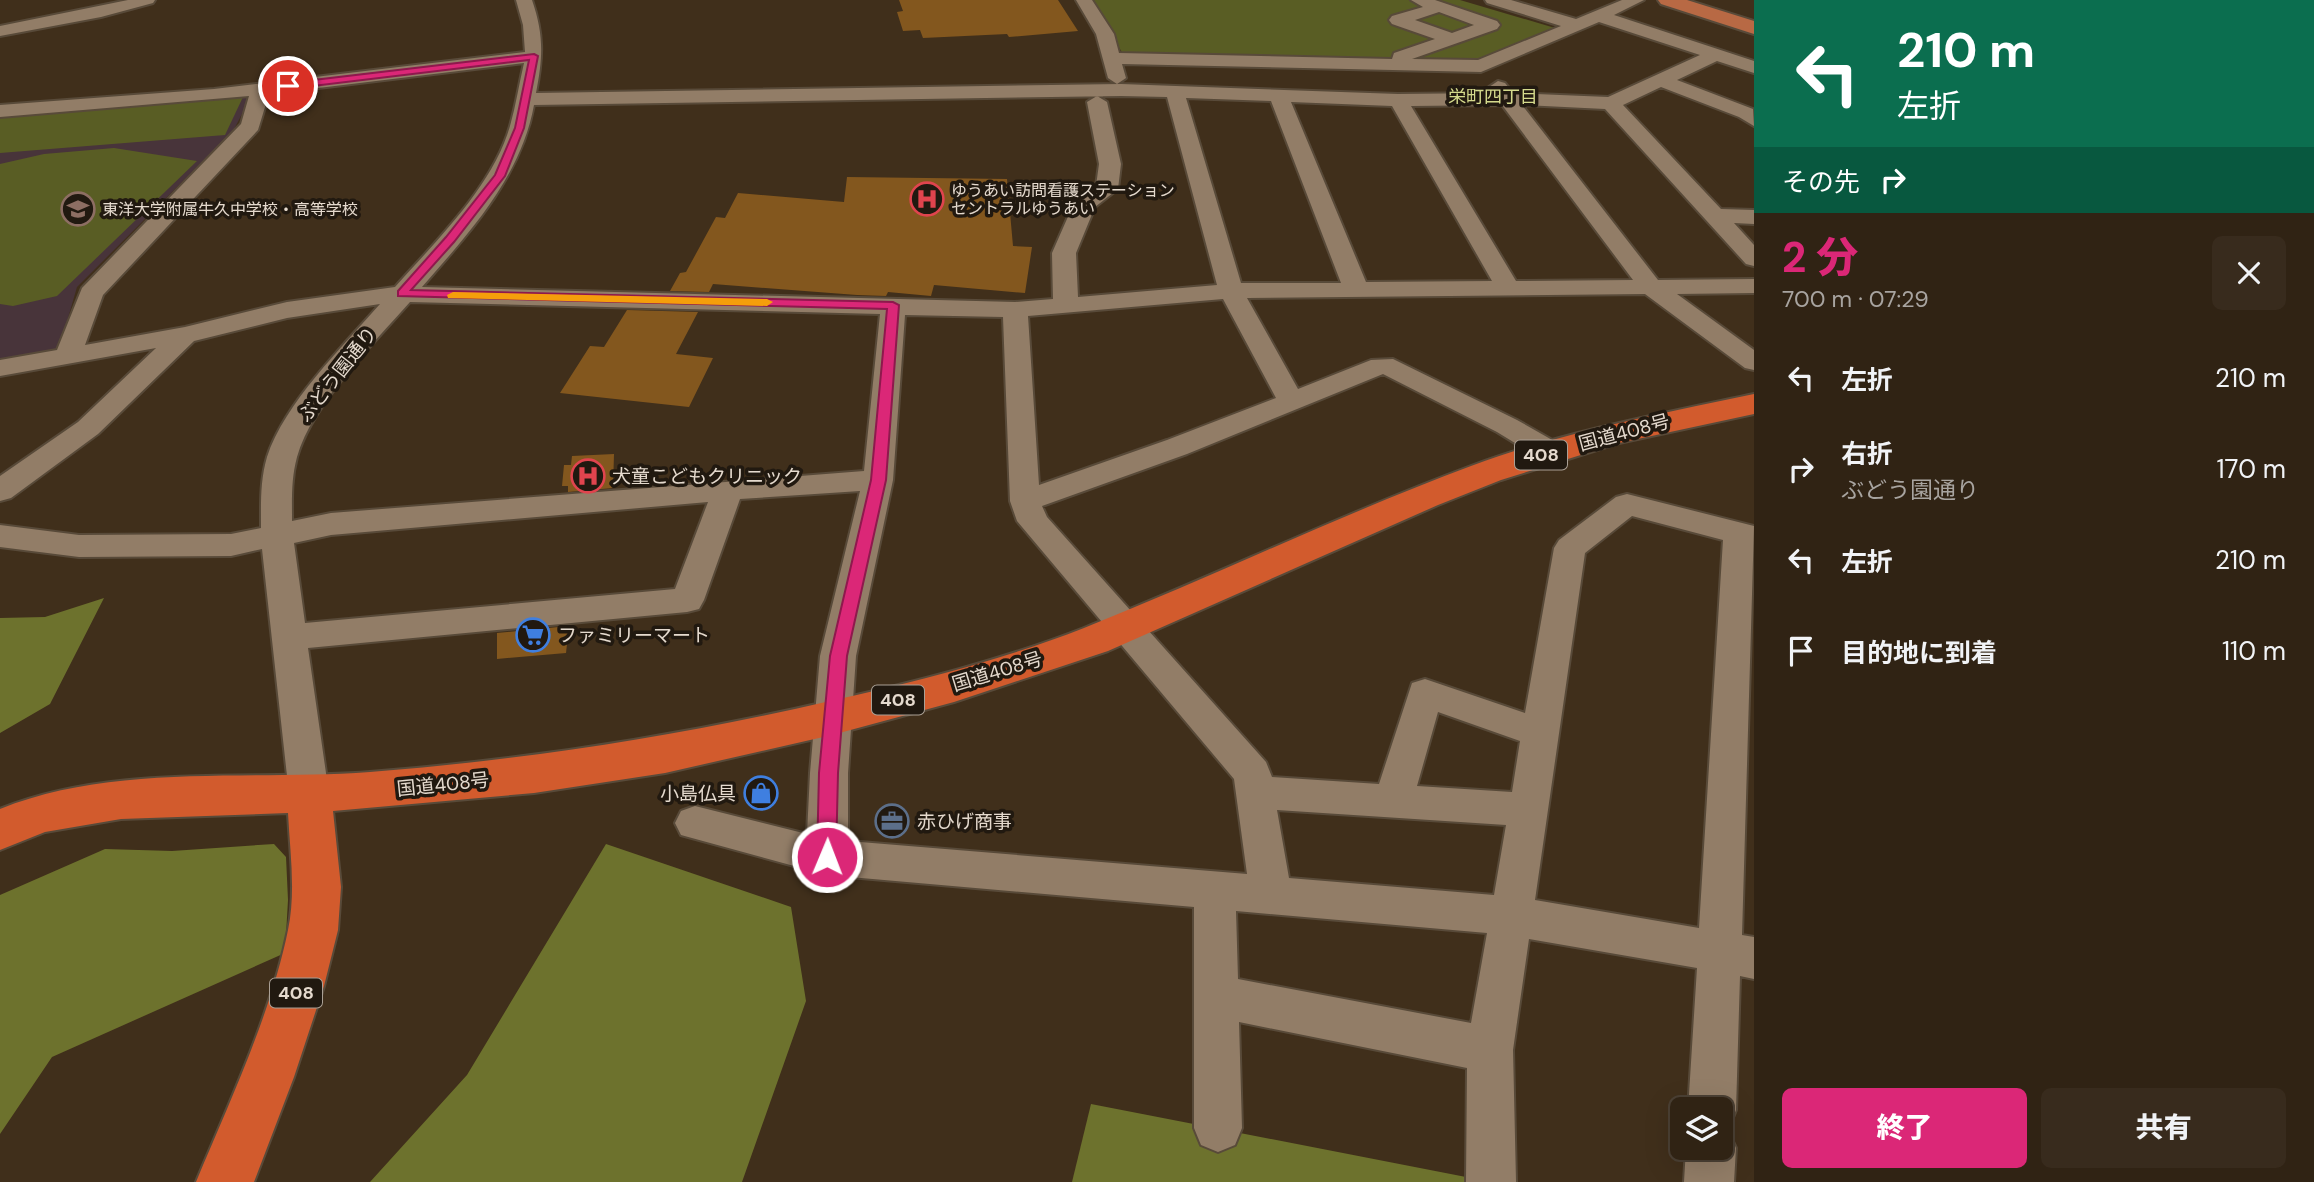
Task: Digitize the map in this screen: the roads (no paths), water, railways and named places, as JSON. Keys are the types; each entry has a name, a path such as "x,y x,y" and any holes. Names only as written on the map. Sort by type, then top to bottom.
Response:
{"highway":[{"name":"国道408号","path":"0,830 41,813 121,800 401,789 560,770 665,755 832,718 954,686 1125,628 1425,497 1551,452 1680,418 1754,404"},
{"name":"408","path":"225,1182 267,1077 298,986 313,930 317,887 309,794"}],"main road":[{"path":"1668,0 1754,28"}],"street":[{"path":"0,31 101,12 147,0"},
{"name":"ぶどう園通り","path":"309,794 288,637 276,487 290,437 325,384 450,240 499,176 520,128 534,56 532,24 524,0"},
{"path":"1084,0 1105,34 1121,90"},
{"path":"1399,57 1491,25 1419,0"},
{"path":"1493,0 1577,25"},
{"path":"1111,58 1481,66 1577,25 1599,10 1636,0"},
{"path":"1439,7 1398,20 1452,39"},
{"path":"1599,10 1754,67"},
{"path":"527,99 1121,90 1279,97 1508,99 1611,103 1717,54"},
{"path":"0,111 261,89 534,56"},
{"path":"1481,66 1652,288 1754,362"},
{"path":"1661,80 1746,113 1754,120"},
{"path":"67,358 91,293 251,126 261,89"},
{"path":"1030,93 1097,102 1121,90"},
{"path":"1175,93 1231,291 1292,402"},
{"path":"1279,97 1356,289"},
{"path":"1398,100 1508,288"},
{"path":"1066,306 1064,253 1085,203 1107,188 1110,164 1097,102"},
{"path":"1611,103 1754,259"},
{"path":"1713,216 1754,216"},
{"path":"0,368 185,335 287,310 402,294 1015,310 1231,291 1754,286"},
{"path":"827,857 832,718 838,656 878,480 893,305"},
{"path":"1015,310 1025,501 1033,522 1252,773 1271,895"},
{"path":"0,491 88,428 185,335"},
{"path":"1025,501 1292,402 1380,366 1393,368 1507,426 1551,452"},
{"path":"0,536 79,546 231,545 331,524 878,480"},
{"path":"288,637 687,600 728,490"},
{"path":"1491,1182 1490,1050 1570,548 1627,504 1746,536 1736,955 1714,1097"},
{"path":"1392,801 1425,693 1540,733"},
{"path":"1255,792 1527,810"},
{"path":"695,822 827,857 1511,916 1736,955"},
{"path":"1215,890 1218,1128"},
{"path":"1216,996 1490,1050"},
{"path":"1709,1182 1710,1160"}],"place":[{"name":"ゆうあい訪問看護ステーション セントラルゆうあい","path":"927,199"},
{"name":"東洋大学附属牛久中学校・高等学校","path":"78,209"},
{"name":"犬童こどもクリニック","path":"588,476"},
{"name":"ファミリーマート","path":"533,635"},
{"name":"小島仏具","path":"761,793"},
{"name":"赤ひげ商事","path":"892,821"}],"district":[{"name":"栄町四丁目","path":"1493,97"}]}
